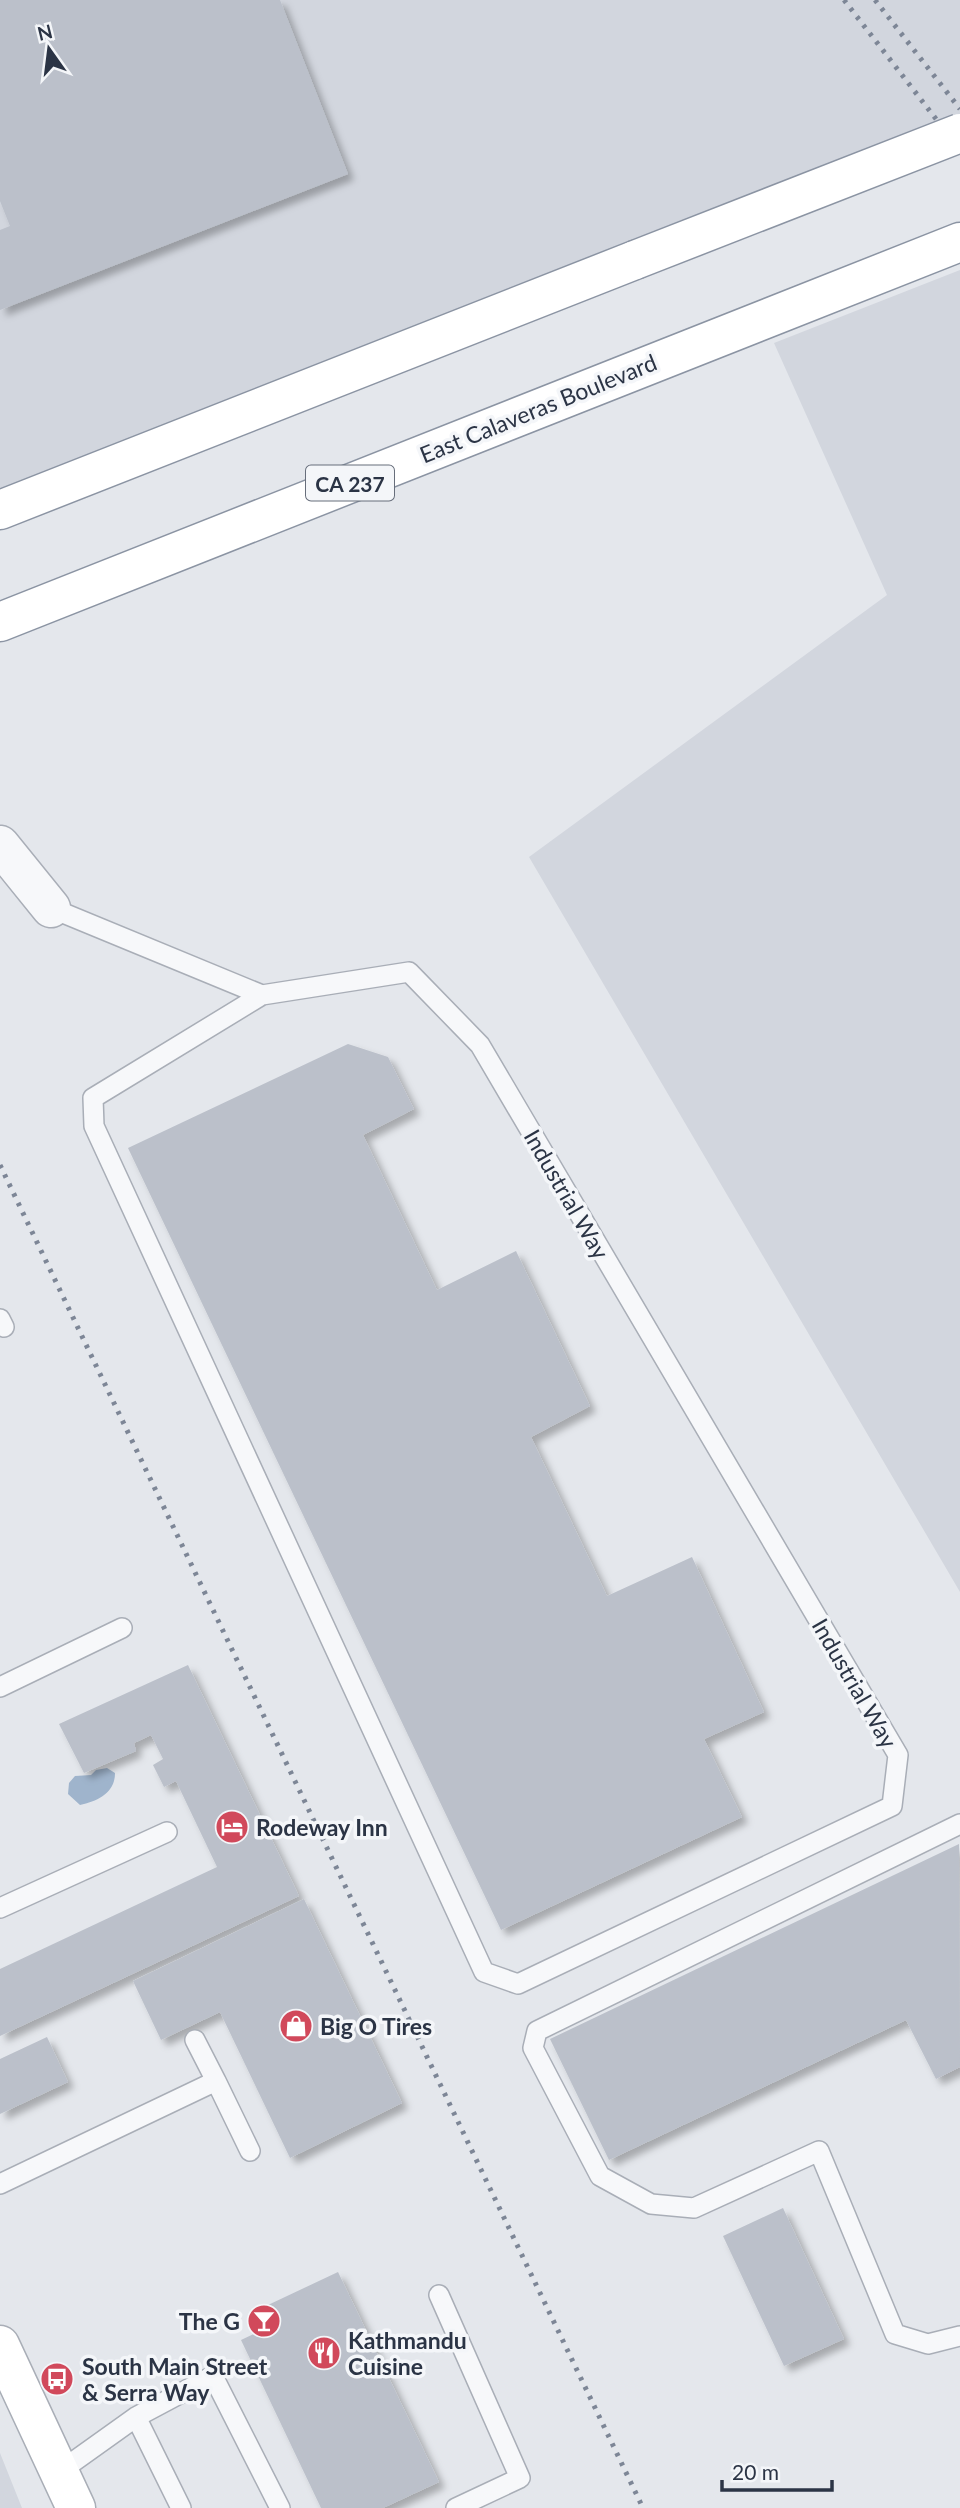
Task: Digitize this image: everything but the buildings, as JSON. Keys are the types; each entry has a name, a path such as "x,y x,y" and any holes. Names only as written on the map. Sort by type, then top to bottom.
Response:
{"main road":[{"path":"0,510 960,132"},
{"name":"East Calaveras Boulevard","path":"0,622 960,242"},
{"path":"0,2344 76,2508"}],"street":[{"path":"0,845 51,908"}],"lane":[{"path":"51,908 262,995"},
{"name":"Industrial Way","path":"409,972 480,1045 898,1755 892,1806 518,1984 484,1972 94,1126 93,1098 262,995 409,972"},
{"path":"0,1687 122,1628"},
{"path":"960,1824 537,2031 533,2048 600,2176 652,2204 694,2208 819,2151 895,2334 928,2344 960,2336"},
{"path":"0,1908 167,1832"},
{"path":"195,2040 250,2151"},
{"path":"0,2184 216,2081"},
{"path":"439,2295 520,2478 456,2508"},
{"path":"60,2472 136,2417 213,2376 280,2508"},
{"path":"136,2417 181,2508"}],"shaded area":[{"path":"0,0 960,0 960,133 0,510"},
{"path":"960,270 960,1592 529,857 887,595 774,343"},
{"path":"0,2453 22,2508 0,2508"}],"water":[{"path":"107,1768 115,1773 112,1786 104,1795 80,1805 68,1794 69,1783 75,1776 91,1775 96,1770"}],"railway":[{"path":"844,0 960,150"},
{"path":"875,0 960,109"},
{"path":"0,1165 643,2508"}],"place":[{"name":"Rodeway Inn","path":"232,1827"},
{"name":"Big O Tires","path":"296,2026"},
{"name":"The G","path":"264,2321"},
{"name":"Kathmandu Cuisine","path":"324,2353"},
{"name":"South Main Street & Serra Way","path":"57,2379"}]}
